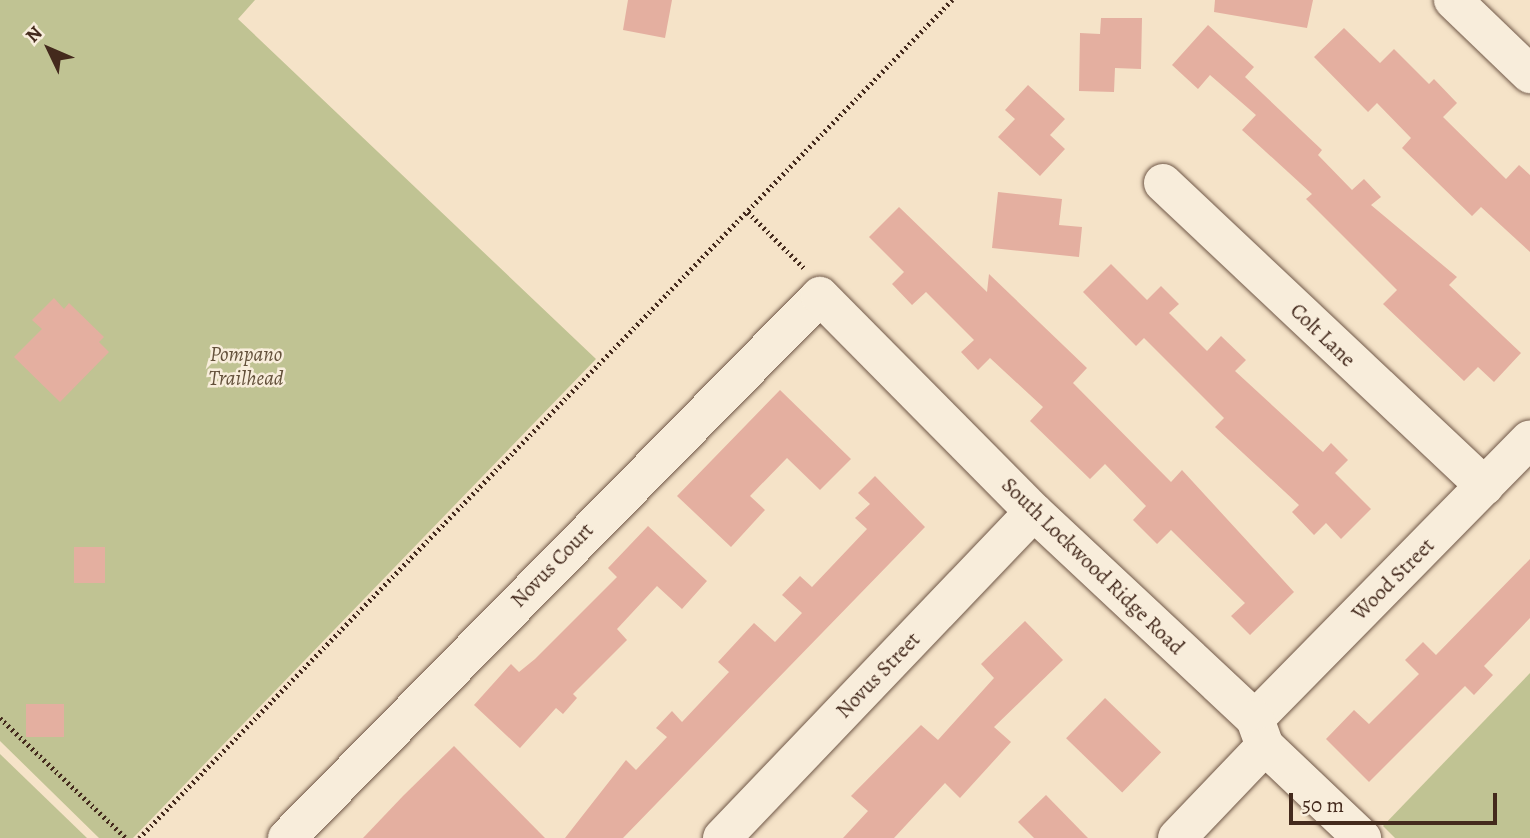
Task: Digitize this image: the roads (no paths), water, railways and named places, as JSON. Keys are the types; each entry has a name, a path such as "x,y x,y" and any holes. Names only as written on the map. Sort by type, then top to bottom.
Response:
{"street":[{"path":"1453,0 1530,74"},
{"name":"Colt Lane","path":"1163,183 1485,486"},
{"name":"South Lockwood Ridge Road","path":"820,296 1034,512 1260,733 1362,838"},
{"name":"Novus Court","path":"287,838 820,296"},
{"name":"Wood Street","path":"1177,838 1260,733 1530,439"},
{"name":"Novus Street","path":"722,838 1034,512"}],"park label":[{"name":"Pompano Trailhead","path":"246,366"}]}
